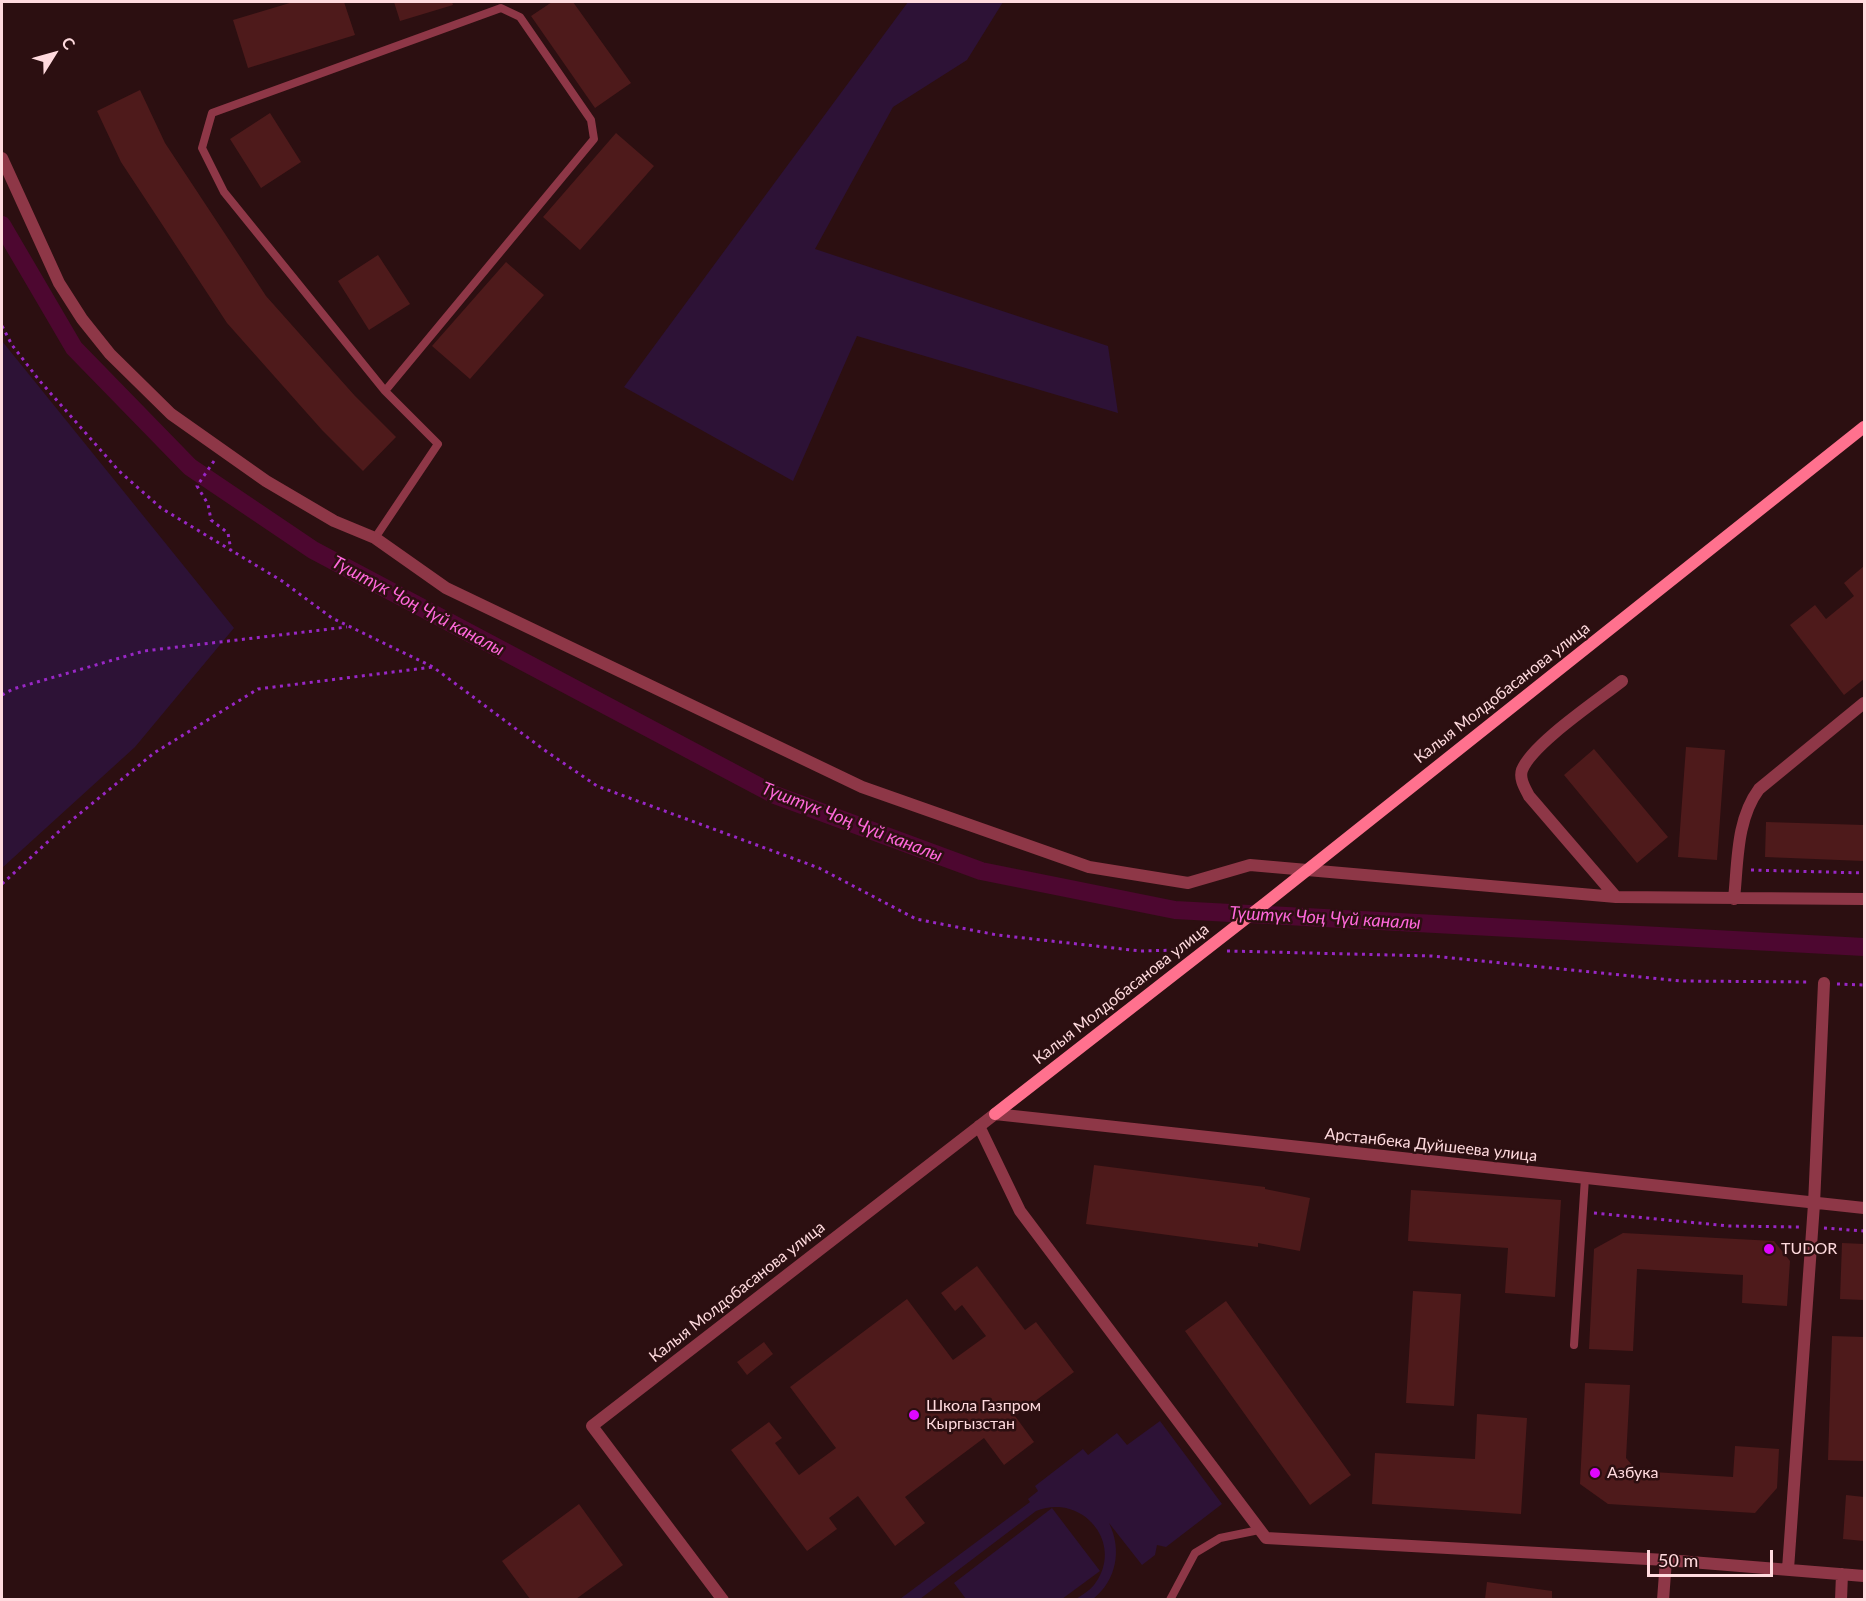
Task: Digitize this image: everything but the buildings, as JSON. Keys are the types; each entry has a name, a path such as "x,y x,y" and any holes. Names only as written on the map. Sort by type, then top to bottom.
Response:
{"street":[{"path":"2,159 59,283 82,319 146,391 171,414 266,481 334,521 375,538 446,588 862,787 1089,867 1188,882 1250,866 1616,897 1864,899"},
{"name":"Калыя Молдобасанова улица","path":"723,1599 592,1426 1267,902 1864,427"},
{"path":"1616,897 1529,796 1521,777 1522,770 1536,751 1622,681"},
{"path":"1734,899 1741,830 1749,802 1759,789 1864,703"},
{"path":"1788,1569 1814,1204 1824,983"},
{"name":"Арстанбека Дуйшеева улица","path":"995,1114 1864,1208"},
{"path":"979,1126 1020,1211 1266,1539 1666,1560 1864,1576"},
{"path":"1663,1599 1666,1560"},
{"path":"1841,1599 1842,1574"}],"lane":[{"path":"375,538 438,444 385,391 224,192 202,148 212,113 501,8 520,17 591,120 594,139 385,391"},
{"path":"1574,1345 1585,1179"},
{"path":"1170,1599 1195,1553 1220,1538 1259,1530"}],"path":[{"path":"213,463 197,486 208,504 211,520 228,533 231,551"},
{"path":"2,695 13,689 144,651 349,627"},
{"path":"2,884 67,824 154,753 258,689 433,667"},
{"path":"1737,870 1864,873"},
{"path":"1583,1212 1729,1226 1812,1227 1864,1231"}],"shaded area":[{"path":"908,2 1003,2 967,60 893,107 815,249 1108,346 1118,413 857,336 793,481 624,387"},
{"path":"2,341 234,628 135,747 2,868"},
{"path":"1160,1421 1222,1504 1166,1547 1157,1545 1155,1555 1142,1565 1109,1523 1115,1543 1115,1564 1107,1583 1093,1599 1076,1599 1094,1585 1103,1569 1105,1553 1102,1539 1083,1515 1069,1509 1053,1507 1036,1511 920,1599 900,1599 1030,1502 1028,1499 1038,1491 1035,1486 1083,1449 1088,1455 1117,1433 1127,1445"},
{"path":"1052,1508 1100,1571 1062,1599 966,1599 954,1583"}],"waterway":[{"name":"Түштүк Чоң Чүй каналы","path":"2,225 74,348 190,467 313,550 775,795 981,871 1175,910 1864,947"}],"place":[{"name":"TUDOR","path":"1769,1249"},
{"name":"Школа Газпром Кыргызстан","path":"914,1415"},
{"name":"Азбука","path":"1595,1473"}]}
